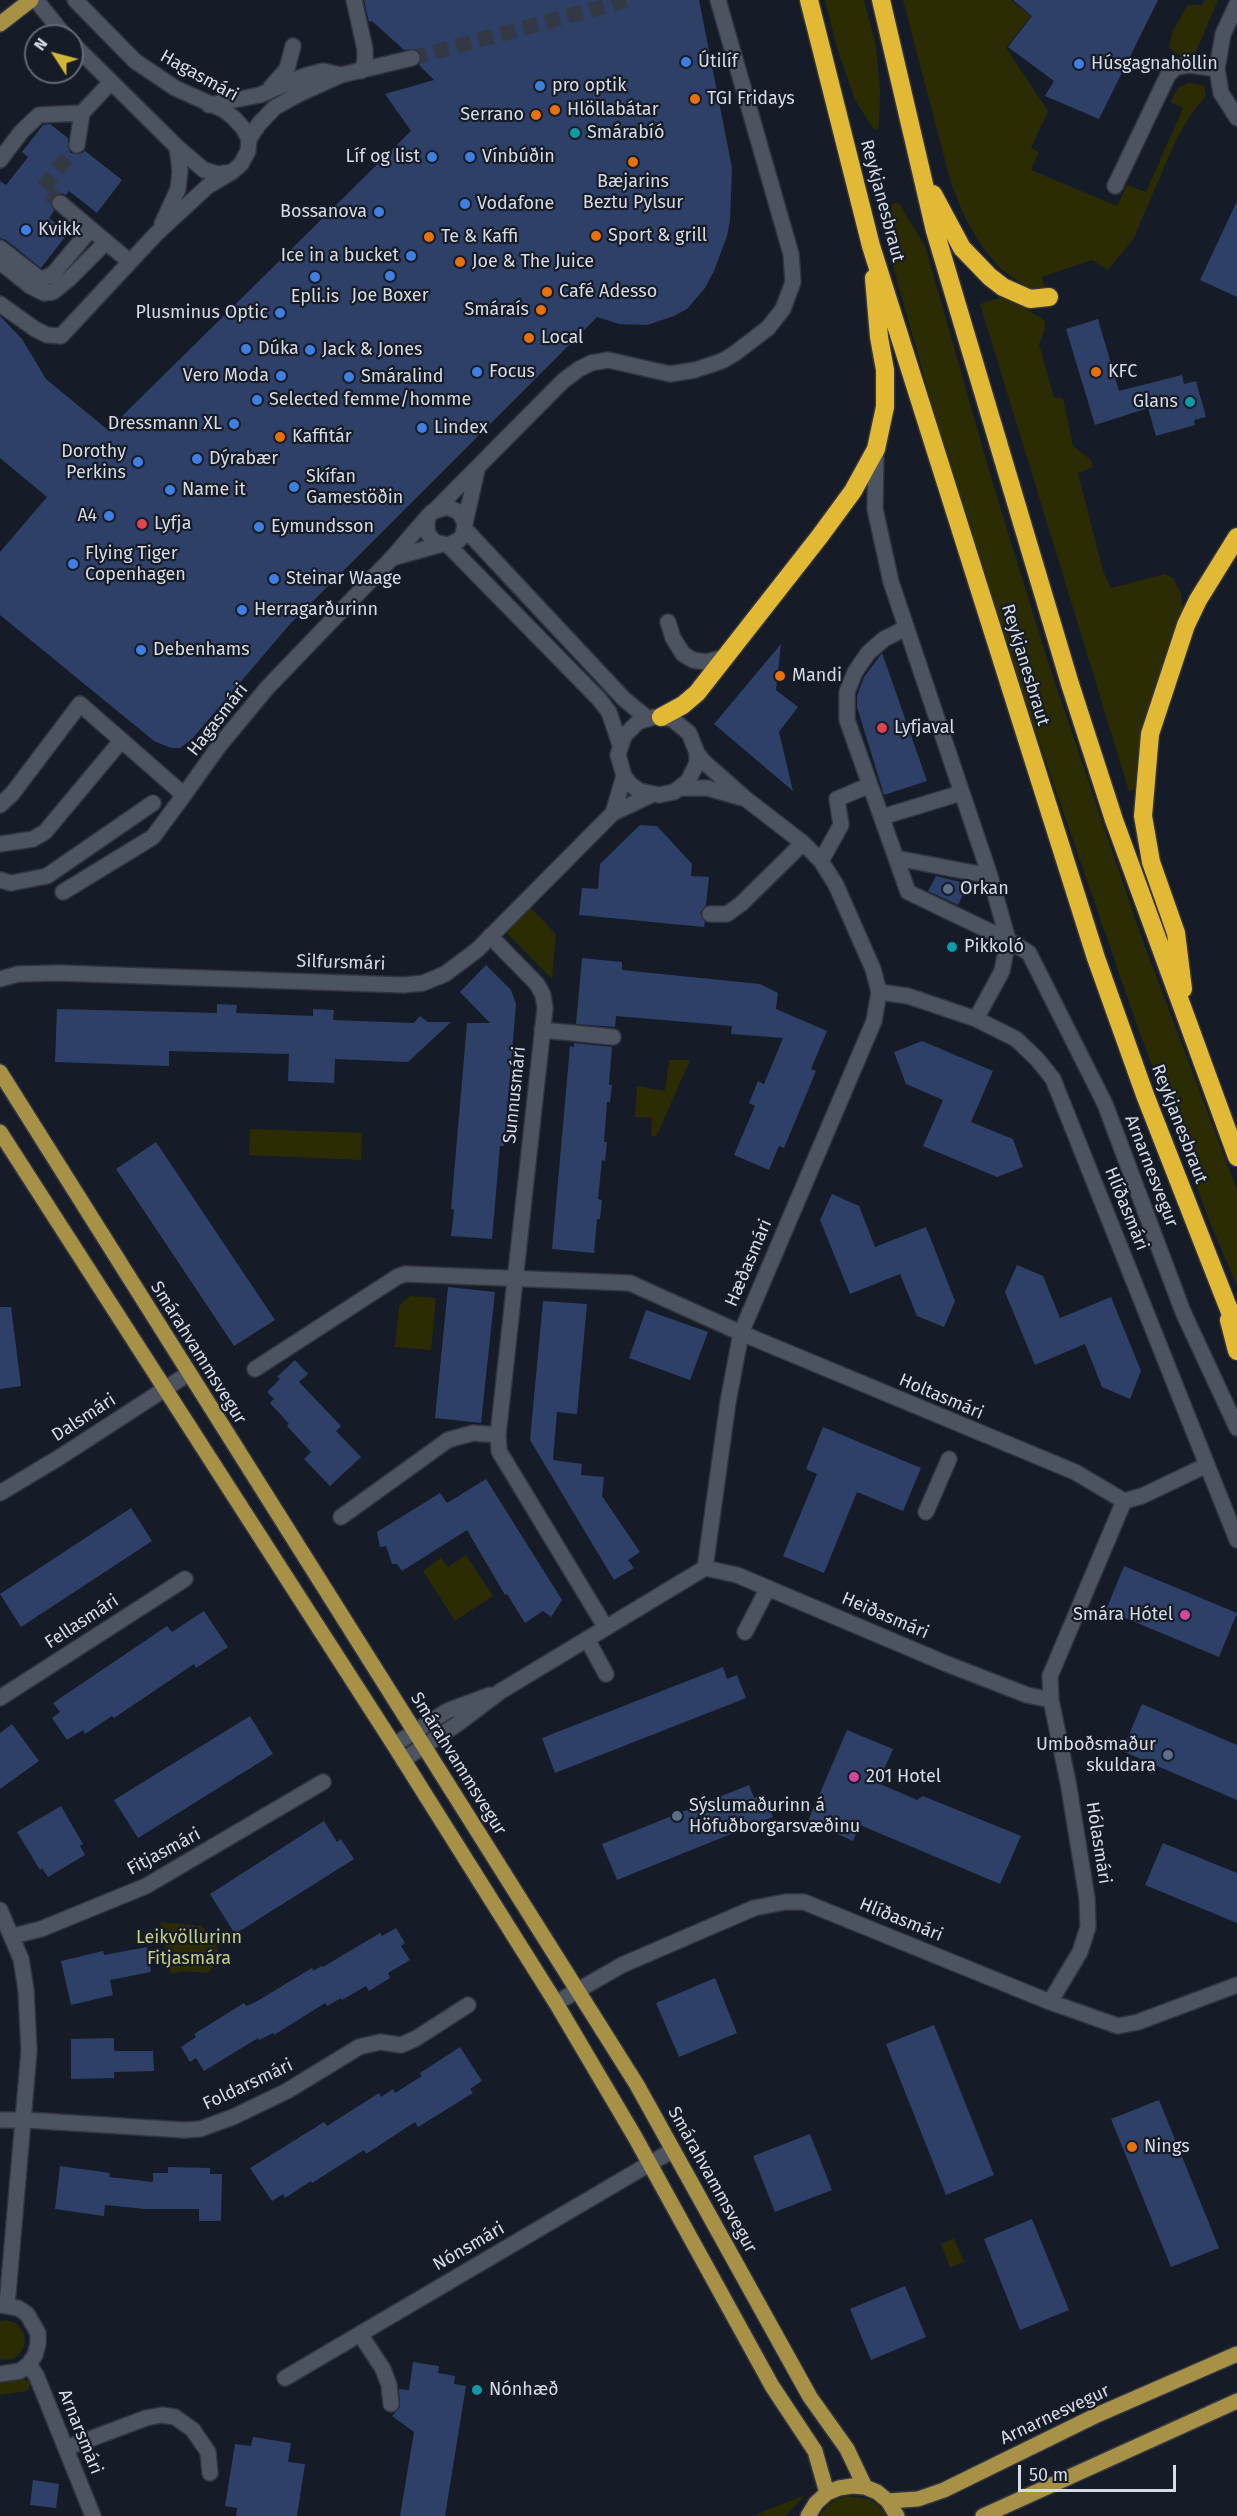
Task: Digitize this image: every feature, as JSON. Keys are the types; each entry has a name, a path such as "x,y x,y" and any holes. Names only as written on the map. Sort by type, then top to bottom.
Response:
{"highway":[{"name":"Reykjanesbraut","path":"809,0 871,246 1096,958 1145,1095 1237,1330"},
{"name":"Reykjanesbraut","path":"881,0 914,148 957,311 1070,684 1114,820 1237,1157"},
{"path":"914,148 930,188 962,248 1003,287 1030,299 1049,297"},
{"path":"654,718 683,705 697,693 820,536 853,491 876,449 885,407 885,370 879,337 871,246"},
{"path":"1188,1026 1176,933 1151,862 1143,816 1150,734 1186,625 1198,600 1237,537"},
{"path":"1221,1290 1237,1351"}],"main road":[{"path":"0,24 31,0"},
{"name":"Smárahvammsvegur","path":"0,1072 637,2085 810,2397 848,2449 865,2487"},
{"path":"0,1132 394,1745 556,2002 650,2163 772,2386 815,2451 827,2493"},
{"name":"Arnarnesvegur","path":"888,2501 918,2499 944,2490 1097,2415 1237,2354"},
{"path":"982,2516 1237,2401"},
{"path":"808,2516 816,2503 827,2493 852,2486 865,2487 877,2492 888,2501 897,2516"}],"street":[{"path":"36,0 55,24"},
{"name":"Hagasmári","path":"75,0 135,61 175,88 224,110 243,128 249,139"},
{"path":"354,0 365,49 365,61 361,71"},
{"name":"Hagasmári","path":"63,892 153,837 219,746 267,688 392,558 432,512 477,470 563,381 591,363 608,360 670,374 694,370 722,361 768,328 783,309 793,282 791,254 718,0"},
{"path":"1237,4 1223,34 1217,69 1221,93 1237,118"},
{"path":"260,95 274,86 284,75 292,46"},
{"path":"84,55 177,147 204,170 218,174 232,172"},
{"path":"0,304 34,329 61,336 156,234 208,186 241,164 248,152 249,139 274,108 341,75 412,58"},
{"path":"1115,186 1168,75 1176,67 1190,65 1217,69"},
{"path":"209,105 260,95 323,71 341,75"},
{"path":"77,145 82,113 111,82"},
{"path":"0,160 21,132 39,115 82,113"},
{"path":"0,145 21,132"},
{"path":"156,234 178,189 180,171 177,147"},
{"path":"60,203 130,262"},
{"path":"0,248 41,280 53,274 91,228"},
{"path":"0,262 30,286 44,293 53,292 106,242"},
{"path":"876,449 875,509 891,582 990,876 1008,940 1002,971 976,1019"},
{"path":"392,558 459,540 465,526 477,470"},
{"path":"620,745 609,712 599,699 444,545 430,538 427,532 427,520 432,512 441,507 453,508 459,512 465,526 624,699 654,718 682,725 689,733 697,753 693,773 680,788 666,794 651,795 640,791 624,776 618,755 620,745 630,728 654,718"},
{"path":"668,622 673,638 683,654 693,660 706,662 725,657"},
{"name":"Arnarnesvegur","path":"906,628 884,639 868,653 855,672 847,692 848,720 908,892 1008,940 1029,953 1041,981 1105,1104 1183,1312 1237,1428"},
{"path":"0,805 12,794 80,704 184,795"},
{"path":"0,844 33,839 45,832 121,741"},
{"name":"Hæðasmári","path":"697,753 746,799 803,843 821,861 836,885 868,956 879,992 874,1021 741,1333 728,1402 705,1568"},
{"name":"Silfursmári","path":"613,813 624,776"},
{"path":"821,861 842,825 837,800 870,785"},
{"name":"Hæðasmári","path":"680,788 707,788 746,799"},
{"path":"882,817 961,793"},
{"name":"Silfursmári","path":"0,979 36,973 423,983 455,968 613,813 651,795"},
{"path":"0,880 11,883 47,876 153,803"},
{"path":"710,914 727,914 741,904 803,843"},
{"path":"896,858 990,876"},
{"name":"Sunnusmári","path":"490,936 540,989 544,1001 498,1435 499,1451 606,1628"},
{"name":"Hlíðasmári","path":"879,992 908,996 976,1019 1016,1039 1037,1059 1053,1079 1237,1540"},
{"path":"542,1030 613,1037"},
{"path":"255,1369 337,1324 397,1277 405,1274 630,1283 741,1333"},
{"name":"Holtasmári","path":"741,1333 1075,1472 1124,1501"},
{"name":"Dalsmári","path":"0,1493 188,1374"},
{"path":"341,1517 448,1440 473,1433 498,1435"},
{"path":"926,1512 949,1459"},
{"path":"1124,1501 1142,1496 1207,1465"},
{"name":"Hólasmári","path":"1050,2002 1080,1952 1088,1927 1087,1898 1068,1782 1051,1700 1050,1676 1124,1501"},
{"path":"403,1760 501,1691 705,1568"},
{"name":"Heiðasmári","path":"705,1568 737,1575 948,1664 1027,1695 1051,1700"},
{"name":"Fellasmári","path":"0,1698 185,1579"},
{"path":"746,1632 768,1588"},
{"path":"587,1639 606,1674"},
{"path":"394,1745 447,1711 501,1691"},
{"name":"Fitjasmári","path":"13,1936 52,1924 146,1886 323,1782"},
{"name":"Hlíðasmári","path":"556,2002 622,1965 754,1908 784,1902 804,1902 1050,2002 1118,2026 1138,2022 1237,1985"},
{"path":"0,1910 21,1959 26,1990 29,2051 25,2120 3,2305 27,2314 34,2322 38,2333 35,2355 29,2364 20,2371 0,2374"},
{"name":"Foldarsmári","path":"0,2121 25,2120 184,2130 200,2129 233,2117 287,2091 359,2047 380,2042 401,2045 408,2042 468,2005"},
{"name":"Nónsmári","path":"285,2378 673,2150"},
{"path":"360,2334 382,2369 389,2385 391,2404"},
{"name":"Arnarsmári","path":"29,2364 37,2377 93,2516"},
{"path":"66,2448 146,2418 168,2416 187,2424 193,2430 208,2452 210,2473"}],"green space":[{"path":"825,0 864,0 876,46 880,90 879,126 876,130 855,100 837,48"},
{"path":"903,0 1011,0 1031,16 1006,48 1048,111 1031,148 1039,152 1031,170 1117,206 1127,185 1146,192 1183,108 1170,102 1178,88 1188,83 1204,85 1206,96 1191,114 1176,140 1133,240 1108,270 1092,260 1042,277 1046,291 1032,292 1000,268 983,248 965,218 951,183"},
{"path":"1205,0 1218,0 1196,52 1187,56 1178,55 1169,48 1173,30 1188,5 1202,5"},
{"path":"899,203 925,246 993,484 1049,665 1141,936 1237,1190 1237,1286 1211,1225 1137,1025 1007,649 943,443 891,259 892,204"},
{"path":"1006,296 1045,321 1045,329 1039,344 1054,398 1063,398 1073,446 1091,460 1093,467 1078,473 1103,571 1111,588 1165,574 1173,578 1181,593 1184,616 1143,741 1134,790 1129,791 980,304"},
{"path":"531,908 556,934 552,979 506,932"},
{"path":"669,1060 690,1060 656,1137 651,1135 652,1118 635,1117 637,1086 665,1091"},
{"path":"250,1129 362,1133 361,1160 249,1155"},
{"path":"410,1296 436,1298 431,1350 395,1347 399,1306"},
{"path":"466,1555 493,1596 455,1621 423,1571 441,1558 448,1567"},
{"name":"Leikvöllurinn Fitjasmára","path":"160,1922 201,1926 215,1938 219,1954 215,1965 208,1973 184,1971 171,1974"},
{"path":"954,2238 964,2262 950,2267 941,2244"},
{"path":"7,2320 17,2324 23,2332 25,2342 21,2352 13,2359 3,2360 0,2359 0,2321"},
{"path":"0,2380 33,2380 27,2391 0,2395"},
{"path":"805,2495 786,2516 754,2516 765,2511"},
{"path":"847,2496 870,2499 887,2516 819,2516 835,2500"}],"building":[{"name":"Smáralind","path":"364,0 699,0 732,168 730,220 727,236 705,288 687,309 647,325 619,324 597,317 290,624 192,739 180,748 171,748 154,741 0,615 0,552 47,497 0,458 0,316 22,339 46,379 108,430 411,131 385,94 434,80 419,65 422,56 419,51 404,50 372,21 369,22"},
{"name":"Húsgagnahöllin","path":"1013,0 1158,0 1099,119 1045,96 1054,81 1008,47 1032,16"},
{"path":"50,124 68,138 68,148 71,153 80,154 85,151 122,180 97,213 69,191 66,195 61,193 53,196 50,202 54,211 49,218 68,233 41,268 6,240 0,238 0,181 6,185 28,157 22,152 43,125"},
{"path":"1237,201 1237,297 1200,280"},
{"path":"1098,319 1119,391 1182,375 1184,384 1196,381 1206,417 1194,420 1195,425 1156,436 1148,408 1095,425 1066,329"},
{"path":"781,644 776,690 798,707 779,732 793,791 714,724"},
{"path":"882,653 927,781 884,795 857,707 857,696 864,677"},
{"path":"640,825 657,826 692,864 691,876 709,877 706,905 700,913 705,922 704,927 579,915 582,888 598,889 600,864"},
{"path":"936,876 968,884 958,905 928,891"},
{"path":"582,958 622,962 622,970 760,984 778,993 776,1009 827,1031 811,1069 816,1071 784,1148 779,1146 769,1170 734,1155 755,1106 749,1103 758,1081 764,1084 783,1038 731,1034 732,1026 616,1016 615,1027 576,1024"},
{"path":"486,965 511,990 516,1004 504,1146 500,1146 492,1239 451,1236 454,1210 451,1209 467,1023 490,1023 460,992"},
{"path":"217,1004 237,1005 236,1013 313,1016 313,1009 334,1010 333,1020 414,1023 420,1016 428,1022 451,1022 408,1062 335,1059 334,1083 288,1081 289,1054 169,1051 169,1066 55,1062 57,1009 217,1013"},
{"path":"922,1041 993,1071 971,1122 1013,1139 1023,1167 997,1177 923,1146 943,1100 906,1084 894,1052"},
{"path":"574,1043 612,1047 609,1085 612,1085 610,1102 607,1102 604,1142 607,1142 605,1161 602,1160 598,1199 602,1200 600,1219 597,1219 594,1253 552,1249 570,1046 574,1047"},
{"path":"156,1142 275,1320 234,1346 116,1169"},
{"path":"832,1194 859,1206 875,1247 926,1227 955,1301 944,1327 917,1316 900,1274 850,1294 820,1220"},
{"path":"1017,1265 1043,1276 1060,1318 1111,1297 1141,1371 1130,1399 1102,1387 1085,1344 1035,1365 1005,1292"},
{"path":"448,1287 495,1292 481,1423 435,1418"},
{"path":"543,1301 587,1304 577,1414 557,1412 553,1460 582,1464 581,1475 604,1477 602,1496 640,1552 628,1560 634,1568 614,1580 530,1440"},
{"path":"0,1307 11,1307 21,1386 0,1389"},
{"path":"646,1310 708,1332 690,1380 629,1358"},
{"path":"295,1360 308,1374 299,1382 341,1426 336,1431 361,1457 330,1486 304,1459 311,1452 270,1403 274,1399 267,1392 280,1379 277,1377"},
{"path":"823,1427 921,1468 903,1511 857,1492 824,1573 783,1556 817,1474 806,1469"},
{"path":"486,1479 562,1600 551,1617 543,1611 525,1623 507,1594 505,1595 467,1530 402,1571 397,1564 392,1564 386,1546 380,1547 377,1532 440,1493 447,1503"},
{"path":"131,1508 152,1541 21,1627 0,1594"},
{"path":"1124,1566 1237,1613 1219,1657 1106,1610"},
{"path":"204,1611 228,1647 196,1668 194,1664 114,1718 112,1716 85,1734 83,1730 67,1740 52,1718 60,1712 53,1703 167,1626 172,1632"},
{"path":"723,1667 727,1679 737,1675 746,1698 555,1773 542,1738"},
{"path":"1142,1704 1237,1745 1237,1800 1122,1751"},
{"path":"250,1716 273,1754 138,1838 114,1800"},
{"path":"12,1724 39,1761 0,1789 0,1733"},
{"path":"847,1730 893,1749 878,1783 917,1800 923,1796 1021,1836 1000,1884 860,1825 853,1841 808,1821"},
{"path":"749,1785 754,1798 764,1794 773,1817 617,1880 602,1844"},
{"path":"61,1806 83,1844 80,1846 85,1855 48,1877 42,1868 40,1870 17,1832"},
{"path":"324,1821 337,1842 341,1839 354,1859 235,1934 210,1894"},
{"path":"1163,1843 1237,1873 1237,1923 1145,1885"},
{"path":"396,1928 405,1943 401,1946 410,1960 388,1973 390,1978 369,1991 366,1986 342,2000 341,1998 327,2006 325,2003 274,2035 273,2033 259,2040 258,2038 204,2071 196,2058 190,2062 181,2047 196,2037 194,2034 244,2003 246,2006 254,2003 312,1968 313,1971 323,1967 380,1933 382,1936"},
{"path":"147,1947 151,1972 110,1980 113,1995 71,2005 61,1961 103,1951 104,1955"},
{"path":"715,1978 737,2033 679,2057 656,2003"},
{"path":"934,2025 994,2175 946,2195 886,2044"},
{"path":"114,2038 114,2051 153,2051 154,2071 114,2072 114,2078 71,2079 71,2039"},
{"path":"460,2047 482,2081 470,2089 473,2093 418,2127 415,2122 366,2154 364,2150 285,2198 283,2194 272,2201 250,2168 324,2122 327,2126 379,2093 381,2097 393,2089 395,2093 422,2076 420,2073"},
{"path":"1159,2100 1219,2248 1171,2267 1111,2119"},
{"path":"810,2134 832,2190 775,2212 753,2156"},
{"path":"60,2166 110,2173 109,2177 153,2182 153,2173 168,2173 168,2167 210,2168 210,2174 222,2174 221,2221 199,2221 199,2209 145,2209 105,2205 104,2216 55,2209"},
{"path":"1032,2219 1069,2310 1020,2330 984,2239"},
{"path":"905,2286 926,2337 871,2360 850,2309"},
{"path":"413,2362 439,2366 438,2373 455,2376 454,2384 466,2386 445,2516 400,2516 414,2432 392,2416 400,2407 399,2389 409,2390"},
{"path":"253,2437 291,2443 288,2462 305,2464 297,2516 236,2516 237,2508 225,2506 235,2444 251,2446"},
{"path":"33,2480 59,2484 56,2508 30,2505"}],"tunnel":[{"path":"412,58 628,0"},
{"path":"60,203 43,188 77,145"}],"place":[{"name":"Útilíf","path":"686,62"},
{"name":"Húsgagnahöllin","path":"1079,64"},
{"name":"pro optik","path":"540,86"},
{"name":"TGI Fridays","path":"695,99"},
{"name":"Hlöllabátar","path":"555,110"},
{"name":"Serrano","path":"536,115"},
{"name":"Smárabíó","path":"575,133"},
{"name":"Líf og list","path":"432,157"},
{"name":"Vínbúðin","path":"470,157"},
{"name":"Bæjarins Beztu Pylsur","path":"633,162"},
{"name":"Vodafone","path":"465,204"},
{"name":"Bossanova","path":"379,212"},
{"name":"Kvikk","path":"26,230"},
{"name":"Sport & grill","path":"596,236"},
{"name":"Te & Kaffi","path":"429,237"},
{"name":"Ice in a bucket","path":"411,256"},
{"name":"Joe & The Juice","path":"460,262"},
{"name":"Joe Boxer","path":"390,276"},
{"name":"Epli.is","path":"315,277"},
{"name":"Café Adesso","path":"547,292"},
{"name":"Smáraís","path":"541,310"},
{"name":"Plusminus Optic","path":"280,313"},
{"name":"Local","path":"529,338"},
{"name":"Dúka","path":"246,349"},
{"name":"Jack & Jones","path":"310,350"},
{"name":"Focus","path":"477,372"},
{"name":"KFC","path":"1096,372"},
{"name":"Vero Moda","path":"281,376"},
{"name":"Smáralind","path":"349,377"},
{"name":"Selected femme/homme","path":"257,400"},
{"name":"Glans","path":"1190,402"},
{"name":"Dressmann XL","path":"234,424"},
{"name":"Lindex","path":"422,428"},
{"name":"Kaffitár","path":"280,437"},
{"name":"Dýrabær","path":"197,459"},
{"name":"Dorothy Perkins","path":"138,462"},
{"name":"Skífan Gamestöðin","path":"294,487"},
{"name":"Name it","path":"170,490"},
{"name":"A4","path":"109,516"},
{"name":"Lyfja","path":"142,524"},
{"name":"Eymundsson","path":"259,527"},
{"name":"Flying Tiger Copenhagen","path":"73,564"},
{"name":"Steinar Waage","path":"274,579"},
{"name":"Herragarðurinn","path":"242,610"},
{"name":"Debenhams","path":"141,650"},
{"name":"Mandi","path":"780,676"},
{"name":"Lyfjaval","path":"882,728"},
{"name":"Orkan","path":"948,889"},
{"name":"Pikkoló","path":"952,947"},
{"name":"Smára Hótel","path":"1185,1615"},
{"name":"Umboðsmaður skuldara","path":"1168,1755"},
{"name":"201 Hotel","path":"854,1777"},
{"name":"Sýslumaðurinn á Höfuðborgarsvæðinu","path":"677,1816"},
{"name":"Nings","path":"1132,2147"},
{"name":"Nónhæð","path":"477,2390"}]}
